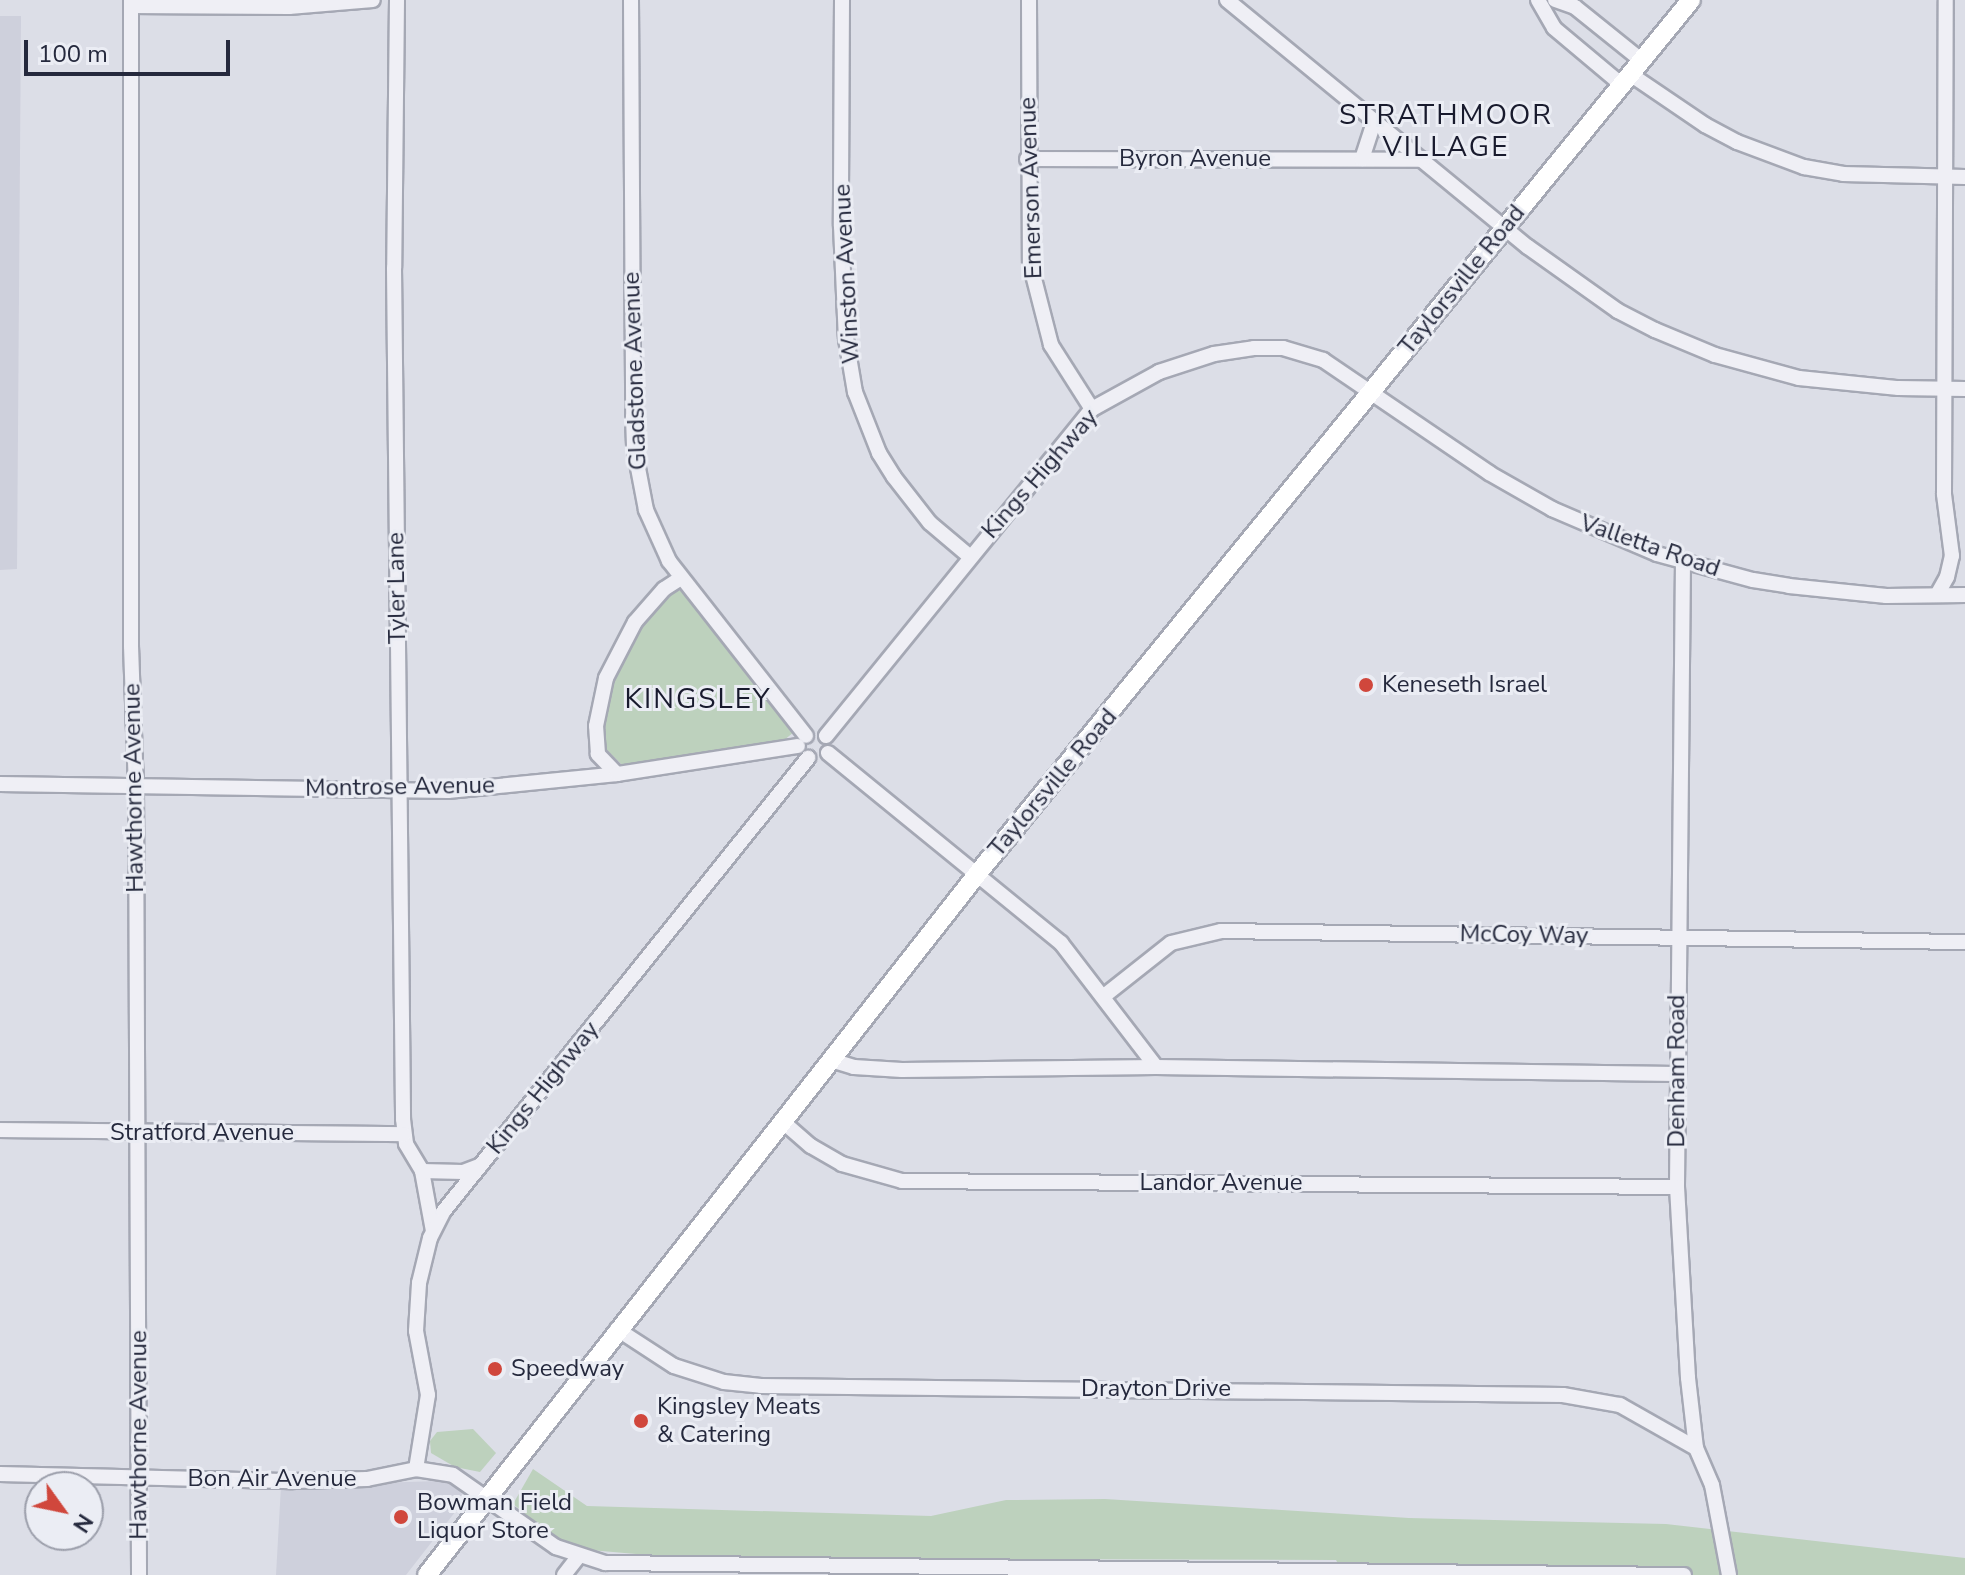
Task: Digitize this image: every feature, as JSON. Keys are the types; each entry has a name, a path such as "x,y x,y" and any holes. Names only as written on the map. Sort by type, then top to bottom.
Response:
{"main road":[{"name":"Taylorsville Road","path":"427,1575 617,1329 978,873 1691,0"}],"street":[{"path":"131,3 289,7 373,0"},
{"name":"Tyler Lane","path":"397,0 394,268 404,1134 422,1171 433,1231"},
{"name":"Gladstone Avenue","path":"631,0 634,447 646,510 658,543 802,741 799,753 808,758"},
{"name":"Winston Avenue","path":"842,0 841,226 846,339 855,392 863,418 894,477 930,523 969,556"},
{"name":"Emerson Avenue","path":"1029,0 1028,228 1036,297 1051,345 1092,409"},
{"path":"1227,0 1505,229 1618,311 1692,346 1799,378 1965,389"},
{"path":"1538,0 1554,28 1631,73 1705,125 1737,142 1804,167 1843,174 1965,177"},
{"path":"1555,0 1579,10 1631,73"},
{"path":"1937,595 1951,567 1944,494 1946,0"},
{"name":"Hawthorne Avenue","path":"131,3 131,646 136,788 139,1575"},
{"path":"1362,159 1374,121"},
{"name":"Byron Avenue","path":"1027,159 1423,160"},
{"name":"Kings Highway","path":"826,736 969,556 1092,409 1159,372 1214,354 1254,348 1283,348 1310,354 1371,392"},
{"name":"Valletta Road","path":"1371,392 1442,444 1552,509 1628,543 1683,561 1789,586 1842,593 1965,595"},
{"path":"1951,545 1965,567"},
{"name":"Denham Road","path":"1683,561 1677,1187 1688,1378 1696,1448 1712,1485 1729,1575"},
{"path":"580,778 598,754 599,704 614,659 649,604 681,578"},
{"path":"826,736 831,741 828,753"},
{"name":"Montrose Avenue","path":"0,784 448,791 617,774 826,736"},
{"path":"828,753 1061,943 1156,1067"},
{"path":"808,758 828,753"},
{"path":"598,754 617,774"},
{"name":"Kings Highway","path":"416,1469 428,1395 418,1350 416,1308 423,1262 443,1212 808,758"},
{"name":"McCoy Way","path":"1104,996 1171,943 1208,932 1965,942"},
{"path":"831,1060 854,1067 902,1070 1156,1067 1676,1074"},
{"name":"Landor Avenue","path":"782,1121 811,1146 842,1164 902,1181 1677,1187"},
{"name":"Stratford Avenue","path":"0,1130 137,1134 404,1134"},
{"path":"422,1171 463,1172 481,1165"},
{"name":"Drayton Drive","path":"617,1329 674,1366 724,1382 761,1386 1563,1395 1620,1405 1696,1448"},
{"name":"Bon Air Avenue","path":"0,1474 139,1479 351,1480 416,1469 453,1475 556,1547 578,1557 605,1563 1684,1575"},
{"path":"564,1575 578,1557"}],"shaded area":[{"path":"0,16 21,16 17,569 0,570"},
{"path":"439,1481 458,1486 462,1494 459,1507 406,1575 276,1575 281,1486"}],"green space":[{"path":"681,590 794,732 783,741 623,766 603,746 608,688 645,618 670,593"},
{"path":"473,1429 496,1453 480,1472 455,1467 431,1453 430,1441 437,1432"},
{"path":"533,1469 587,1506 931,1516 1006,1500 1105,1499 1409,1518 1666,1524 1965,1558 1965,1575 1344,1575 1336,1560 682,1558 567,1548 513,1504"}],"place":[{"name":"Keneseth Israel","path":"1366,685"},
{"name":"Speedway","path":"495,1369"},
{"name":"Kingsley Meats & Catering","path":"641,1421"},
{"name":"Bowman Field Liquor Store","path":"401,1517"}],"district":[{"name":"STRATHMOOR VILLAGE","path":"1446,131"},
{"name":"KINGSLEY","path":"698,699"}]}
